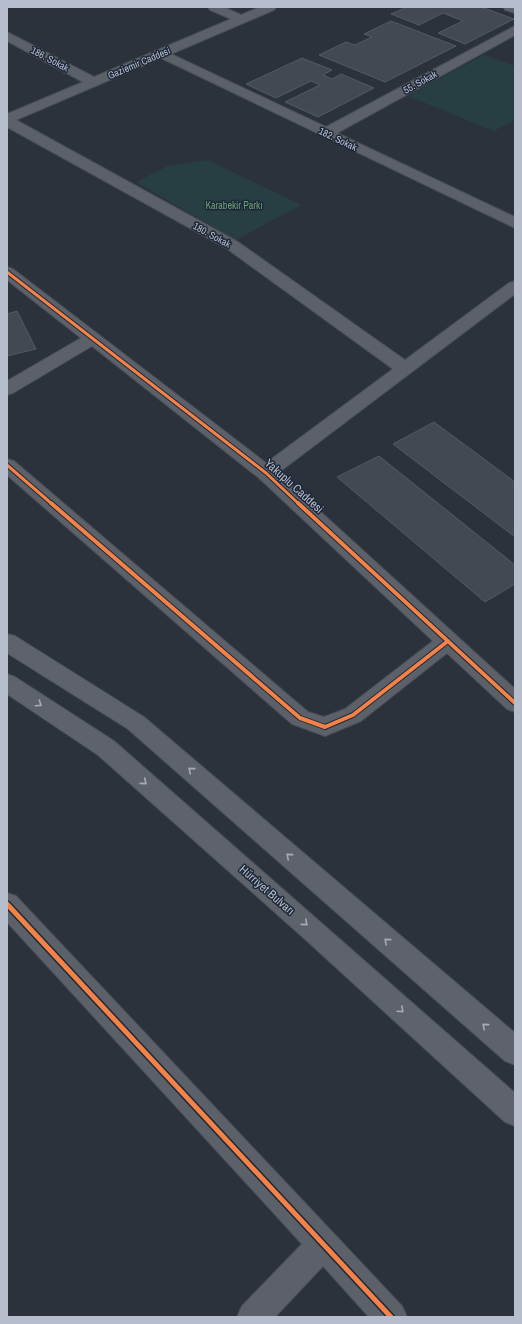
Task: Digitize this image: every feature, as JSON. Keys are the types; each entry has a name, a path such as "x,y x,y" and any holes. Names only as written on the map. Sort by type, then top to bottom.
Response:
{"main road":[{"path":"7,642 136,723 515,1051"},
{"name":"Hürriyet Bulvarı","path":"7,683 106,748 315,932 515,1112"}],"street":[{"path":"214,7 241,19"},
{"name":"Gaziemir Caddesi","path":"7,120 270,7"},
{"path":"509,7 515,9"},
{"name":"55. Sokak","path":"326,133 515,30"},
{"name":"186. Sokak","path":"7,36 94,82"},
{"name":"182. Sokak","path":"162,54 515,223"},
{"name":"180. Sokak","path":"7,120 232,245 405,369"},
{"name":"Yakuplu Caddesi","path":"7,272 266,473 515,703"},
{"path":"266,473 515,286"},
{"path":"7,389 92,339"},
{"path":"7,465 300,718 325,727 353,714 448,641"},
{"path":"9,911 391,1317"},
{"path":"253,1317 323,1244"}],"green space":[{"path":"484,55 515,66 515,120 494,131 408,96"},
{"name":"Karabekir Parkı","path":"208,160 301,205 236,240 136,182 168,166"}],"building":[{"path":"407,7 481,7 514,19 465,44 438,33 463,21 443,13 419,25 391,14"},
{"path":"391,21 456,46 385,82 319,55 346,42 355,45 372,37 364,34"},
{"path":"302,58 332,70 323,75 332,79 341,74 374,88 318,117 285,102 320,85 311,81 276,98 246,84"},
{"path":"17,311 36,349 7,356 7,314"},
{"path":"434,422 515,482 515,537 393,444"},
{"path":"379,456 515,565 515,584 485,602 337,477"}],"cycle path":[{"path":"7,272 266,473 515,703"},
{"path":"7,465 300,718 325,727 353,715 448,641"},
{"path":"7,904 391,1317"}]}
